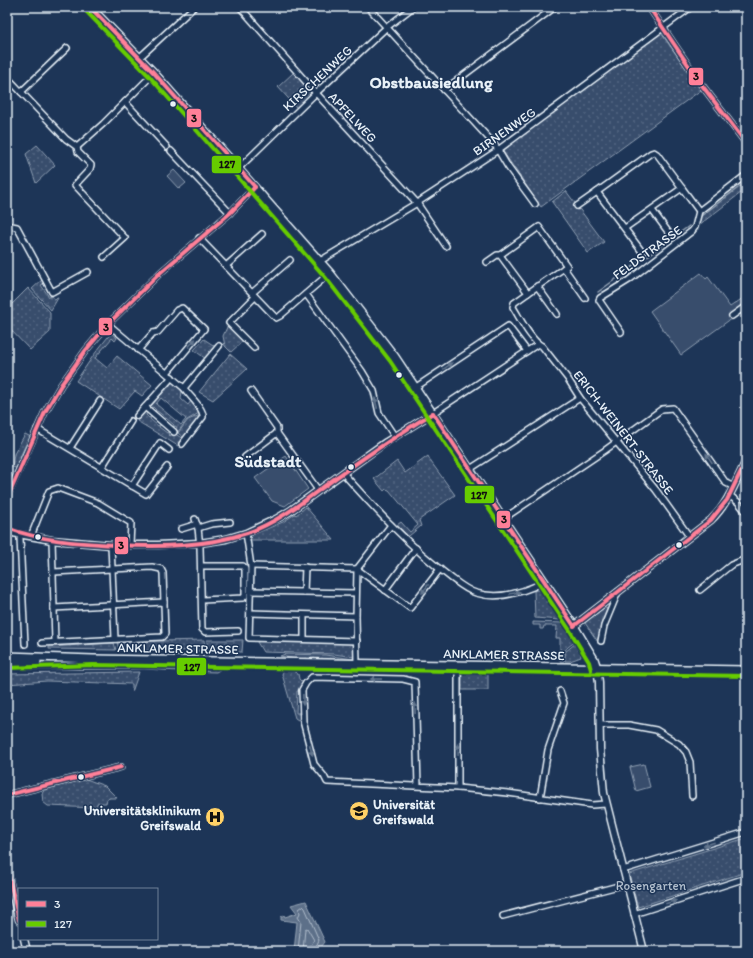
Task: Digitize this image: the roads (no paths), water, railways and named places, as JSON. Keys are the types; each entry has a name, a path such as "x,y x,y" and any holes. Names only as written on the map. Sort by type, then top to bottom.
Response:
{"main road":[{"path":"90,7 154,73 239,168 330,273 395,357 574,626 594,659 597,668"},
{"name":"ANKLAMER STRASSE","path":"7,656 458,666 746,670"},
{"name":"ANKLAMER STRASSE","path":"7,662 93,659"}],"street":[{"path":"139,58 194,7"},
{"name":"APFELWEG","path":"240,7 316,93 417,203 446,246"},
{"path":"368,7 495,145 527,195 535,204"},
{"name":"KIRSCHENWEG","path":"239,168 387,27 413,7"},
{"path":"444,90 555,7"},
{"path":"648,7 701,84 746,143"},
{"name":"BIRNENWEG","path":"320,261 417,203 498,150 691,7"},
{"path":"21,92 66,48"},
{"path":"77,147 103,124 154,73"},
{"path":"7,77 66,138 77,147 78,152 92,167 74,185 125,238 104,257"},
{"path":"125,102 230,213"},
{"path":"577,206 654,152 658,154 699,211 746,175"},
{"path":"7,187 7,218"},
{"path":"7,504 8,494 37,429 61,385 86,350 108,324 161,272 230,213 255,187"},
{"path":"625,228 682,188"},
{"path":"597,192 643,253"},
{"path":"652,210 669,234"},
{"name":"FELDSTRASSE","path":"621,332 599,300 600,298 629,280 692,232 695,227 699,211"},
{"path":"7,225 17,227 52,292 88,272"},
{"path":"487,262 497,255 500,255 539,227 567,266 528,293 500,255"},
{"path":"226,266 262,234"},
{"path":"199,238 276,318 330,273"},
{"path":"254,348 230,323 254,295 290,260"},
{"path":"564,268 585,298"},
{"path":"537,286 557,314"},
{"name":"ERICH-WEINERT-STRASSE","path":"528,293 514,303 513,307 538,344 542,346 565,375 580,398 656,490 689,536"},
{"path":"306,294 362,371 374,391 379,413 395,437"},
{"path":"732,316 746,306"},
{"path":"138,350 153,333 158,332 177,310 182,308 204,329 167,373"},
{"path":"108,324 172,377 184,388 201,409 203,415 182,444"},
{"path":"416,387 508,326 527,352"},
{"path":"7,532 20,536 31,536 52,540 111,545 200,543 226,539 246,533 278,518 395,437 538,344"},
{"path":"184,388 219,346"},
{"path":"136,416 172,377"},
{"path":"251,391 277,428 277,433 318,490"},
{"path":"470,469 580,398"},
{"path":"70,448 100,401"},
{"path":"145,407 174,432"},
{"path":"503,519 617,442 662,409 673,408 726,483 734,487"},
{"path":"102,467 131,421"},
{"path":"37,429 145,494 148,494 166,467"},
{"path":"245,457 277,433"},
{"path":"132,486 160,444 170,450"},
{"path":"574,626 717,514 734,487 746,461"},
{"path":"343,472 391,525 416,548 440,569 475,593 513,594 544,582"},
{"path":"31,536 49,491 58,488 98,503 131,523 130,545"},
{"path":"729,494 746,512"},
{"path":"180,529 197,524 230,522"},
{"path":"197,524 200,543 202,629 205,632 238,631"},
{"path":"357,663 357,569 391,525"},
{"path":"7,528 20,536"},
{"name":"ANKLAMER STRASSE","path":"246,533 251,566 249,638 357,640"},
{"path":"20,536 25,644"},
{"path":"52,540 55,642"},
{"path":"111,545 115,639"},
{"path":"385,590 416,548"},
{"path":"700,590 731,565 746,559"},
{"path":"201,566 243,566 245,571 245,596 243,598 202,600"},
{"path":"251,566 357,569 410,608 440,569"},
{"path":"42,643 162,637 165,634 163,573 161,570 152,567 53,572"},
{"path":"304,592 305,568"},
{"path":"251,591 356,593"},
{"path":"601,641 604,626 618,591"},
{"path":"54,608 164,602"},
{"path":"250,613 356,616"},
{"path":"304,615 304,639"},
{"path":"458,666 458,788"},
{"path":"597,668 599,682 602,774 606,804 644,951"},
{"path":"418,786 414,682 403,679 312,677 306,683 302,690 303,721 314,764 327,782 458,788 508,793 592,806 606,804"},
{"path":"540,798 548,750 564,703 560,691"},
{"path":"600,725 629,725 656,730 679,744 686,752 690,762 692,796"},
{"path":"7,795 121,767"},
{"path":"623,870 746,832"},
{"path":"7,868 18,916"},
{"path":"634,914 746,878"},
{"path":"502,916 626,884"},
{"path":"24,940 27,951"}],"water":[{"path":"306,901 325,942 318,951 294,951 297,922 281,920 281,917 284,915 285,917 297,913 291,905"}],"waterway":[{"path":"701,216 746,182"},
{"path":"598,292 689,226"}],"place":[{"name":"Universität Greifswald","path":"359,811"},
{"name":"Universitätsklinikum Greifswald","path":"215,817"}],"district":[{"name":"Obstbausiedlung","path":"431,82"},
{"name":"Südstadt","path":"268,461"}],"park label":[{"name":"Rosengarten","path":"651,885"}]}
